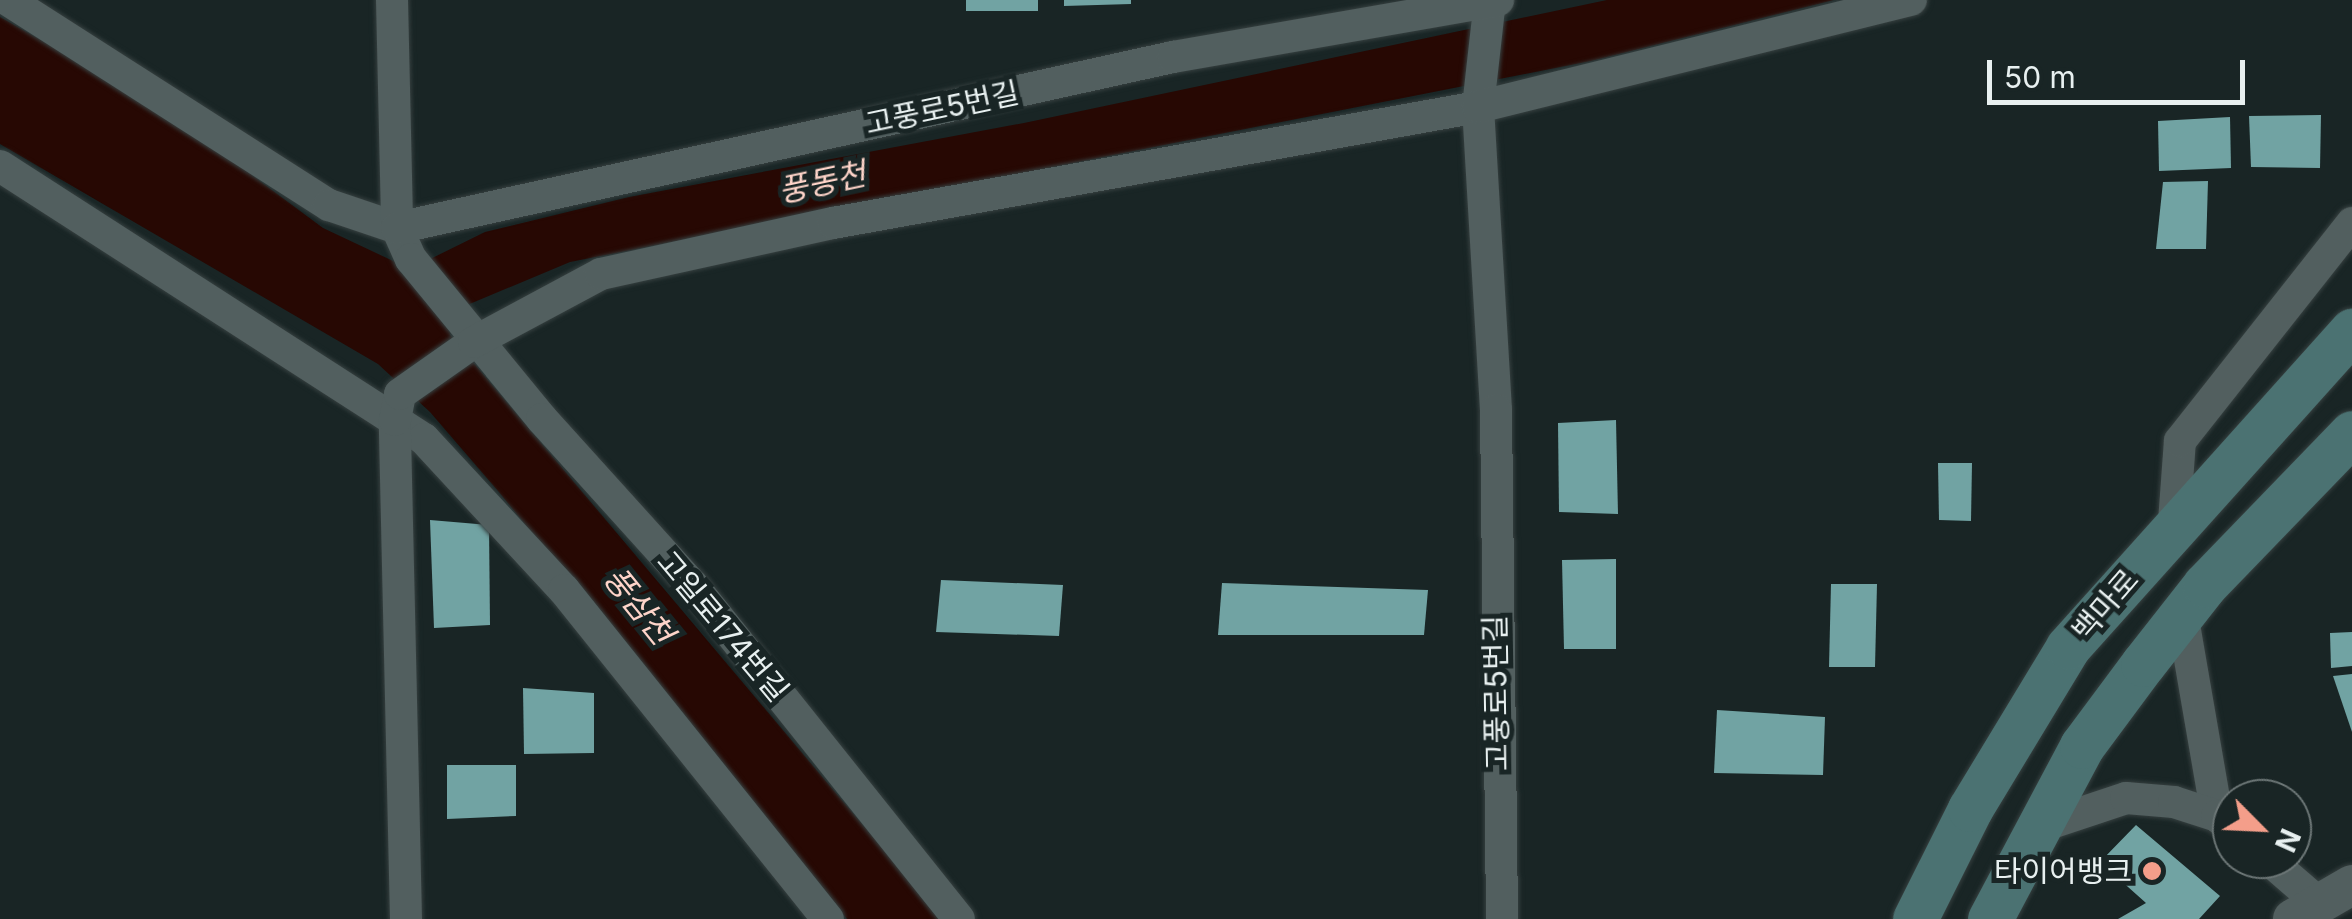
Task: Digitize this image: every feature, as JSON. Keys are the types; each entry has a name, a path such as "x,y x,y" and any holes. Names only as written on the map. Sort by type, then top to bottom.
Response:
{"main road":[{"name":"백마로","path":"1915,919 1970,809 2068,647 2174,522 2352,331"},
{"path":"1990,919 2082,746 2182,614 2352,434"}],"street":[{"path":"8,0 329,205 397,228 392,0"},
{"path":"406,919 398,407 472,333 601,274 852,220 1478,100 1911,0"},
{"name":"고풍로5번길","path":"397,228 1173,58 1491,6 1478,100 1496,410 1502,919"},
{"path":"0,166 398,407 564,590 828,919"},
{"path":"2174,522 2180,441 2352,223"},
{"name":"고일로174번길","path":"397,228 411,259 542,419 693,586 958,919"},
{"path":"2182,614 2216,779"},
{"path":"2036,828 2126,798 2174,802 2212,817"},
{"path":"2293,879 2321,902"}],"water":[{"path":"1607,0 1834,0 1591,61 570,262 460,308 451,319 450,335 942,919 847,919 498,491 430,412 378,364 0,144 0,17 164,110 323,228 410,269 485,232 629,197 1024,123"}],"building":[{"path":"966,0 1038,0 1038,11 966,11"},
{"path":"1064,0 1131,0 1131,4 1064,6"},
{"path":"2321,115 2320,168 2251,167 2249,116"},
{"path":"2230,117 2231,168 2159,171 2158,121"},
{"path":"2208,181 2206,249 2156,249 2163,182"},
{"path":"1616,420 1618,514 1559,512 1558,423"},
{"path":"1938,463 1972,463 1971,521 1939,520"},
{"path":"430,520 489,525 490,625 434,628"},
{"path":"1616,559 1616,649 1564,649 1562,560"},
{"path":"941,580 1063,585 1059,636 936,632"},
{"path":"1222,583 1428,590 1424,635 1218,635"},
{"path":"1831,584 1877,584 1875,667 1829,667"},
{"path":"2352,632 2352,666 2331,668 2330,633"},
{"path":"2352,674 2352,732 2333,676"},
{"path":"523,688 594,693 594,753 524,754"},
{"path":"1717,710 1825,717 1823,775 1714,773"},
{"path":"447,765 516,765 516,816 447,819"},
{"path":"2136,825 2220,896 2199,919 2118,919 2146,903 2100,862"}],"place":[{"name":"타이어뱅크","path":"2152,871"}],"water label":[{"name":"풍동천","path":"822,183"},
{"name":"풍삼천","path":"638,606"}]}
